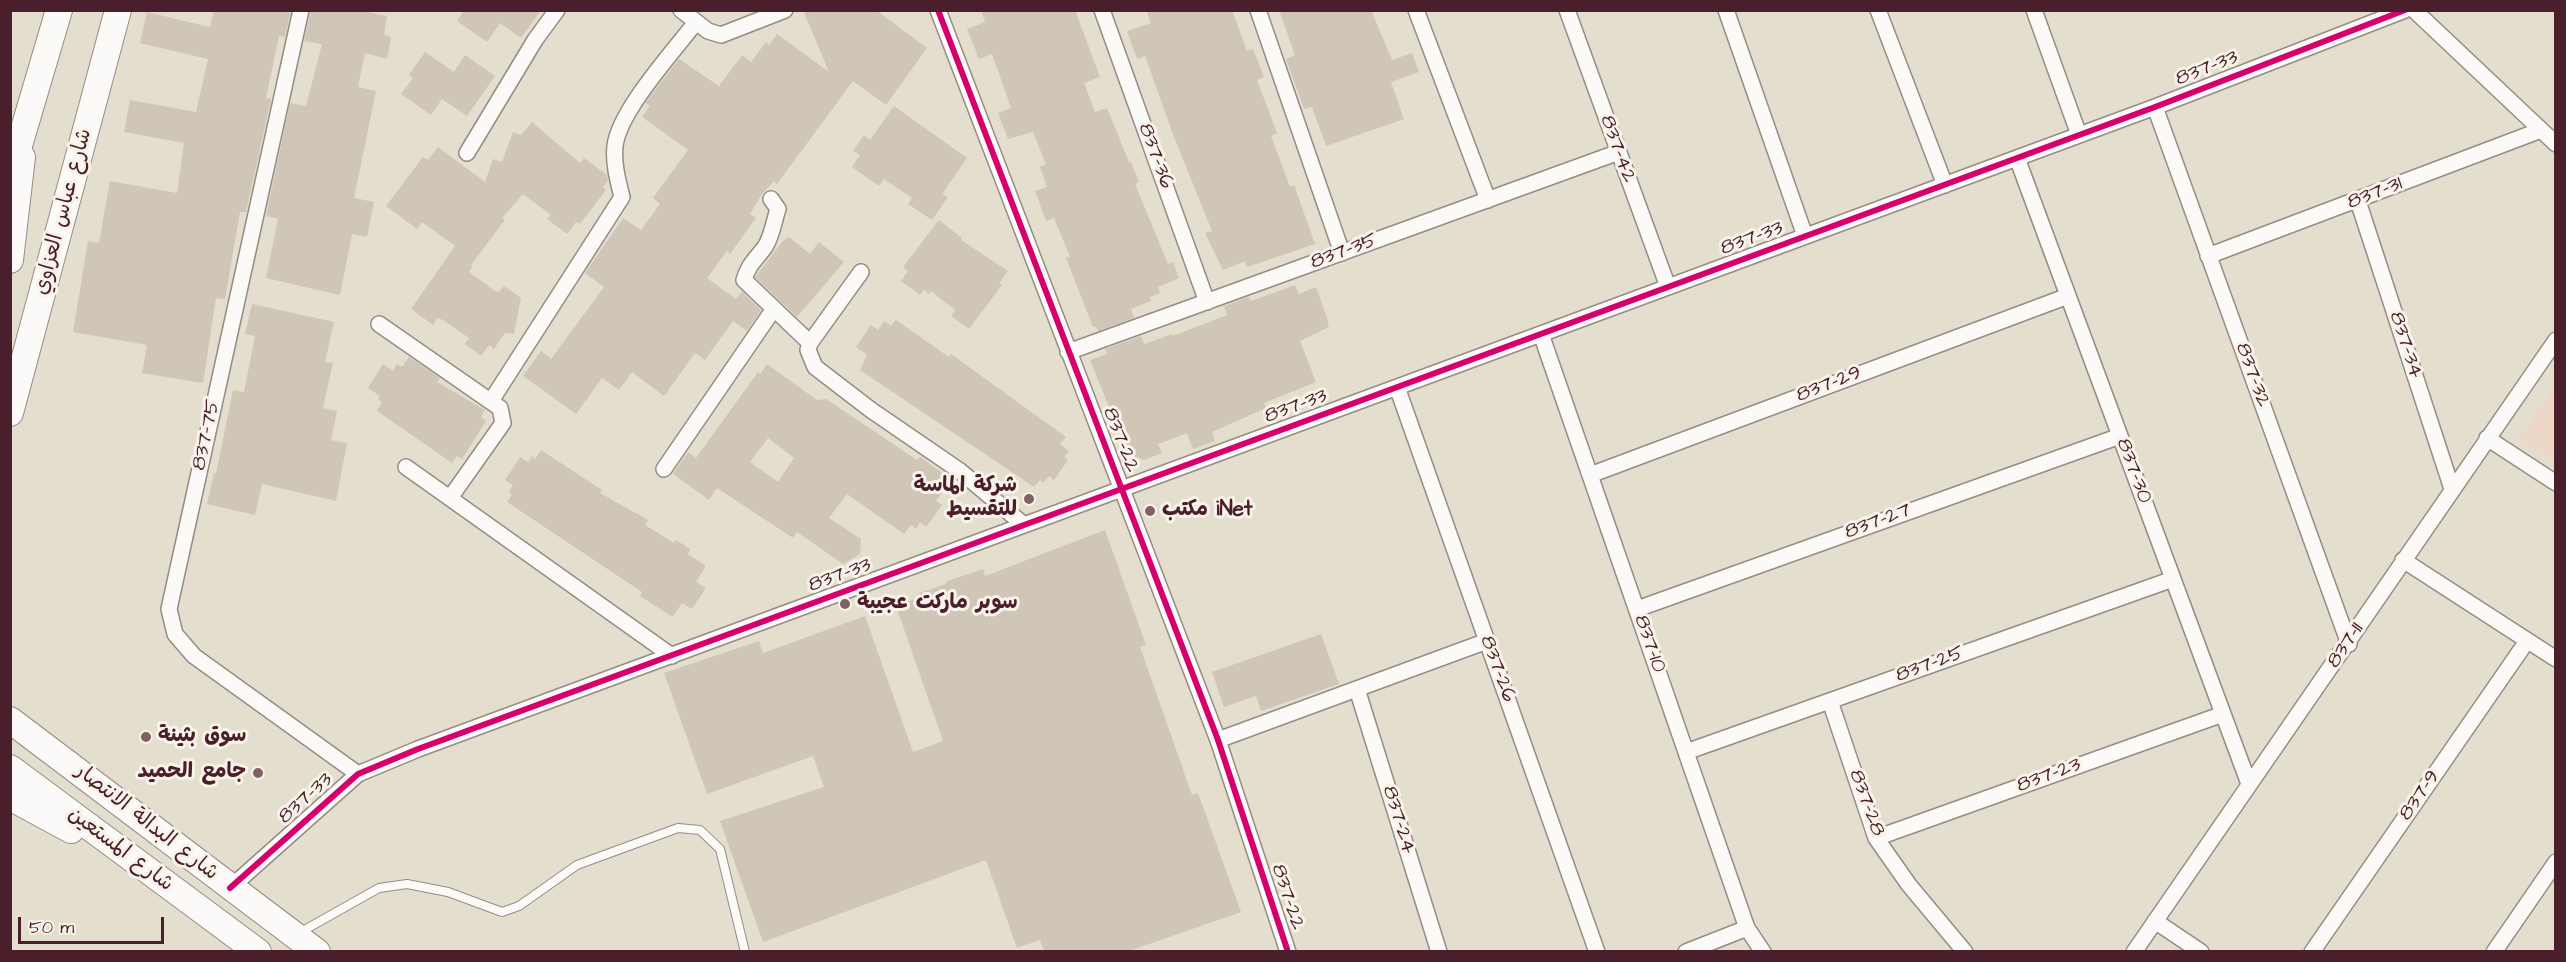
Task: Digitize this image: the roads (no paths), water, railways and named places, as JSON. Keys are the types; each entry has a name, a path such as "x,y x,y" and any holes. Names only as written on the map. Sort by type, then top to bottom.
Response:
{"main road":[{"path":"10,176 59,10"},
{"name":"شارع عباس العزاوي","path":"10,413 118,10"},
{"path":"10,260 24,133"},
{"path":"10,704 63,758"},
{"path":"10,720 63,758"},
{"name":"شارع البدالة الانتصار","path":"63,758 230,888 317,951"},
{"name":"شارع المستعين","path":"10,768 258,951"},
{"path":"10,797 157,878"}],"street":[{"name":"837-75","path":"301,10 169,609 175,634 194,656 358,774"},
{"path":"468,153 535,40 556,10"},
{"path":"681,10 714,34 721,35 785,10"},
{"name":"837-22","path":"938,10 1218,740 1288,951"},
{"name":"837-36","path":"1102,10 1207,302"},
{"path":"1258,10 1342,253"},
{"path":"1416,10 1488,200"},
{"name":"837-42","path":"1567,10 1668,287"},
{"path":"1726,10 1805,237"},
{"path":"1878,10 1945,185"},
{"path":"2034,10 2079,135"},
{"name":"837-33","path":"230,888 358,774 2155,107 2405,10"},
{"path":"2414,10 2556,144"},
{"path":"490,401 622,197 615,162 618,131 629,111 696,22"},
{"name":"837-32","path":"2155,107 2349,644"},
{"name":"837-31","path":"2208,256 2541,130"},
{"name":"837-35","path":"1068,352 1619,152"},
{"name":"837-30","path":"2017,158 2249,784"},
{"path":"771,200 778,209 771,233 765,246 748,265 744,280 810,343"},
{"name":"837-34","path":"2358,201 2452,489"},
{"path":"861,272 810,343 808,350 815,367 871,410 960,471 1024,525"},
{"name":"837-29","path":"1590,475 2068,296"},
{"path":"664,469 773,310"},
{"path":"379,324 500,408 503,423 450,498"},
{"name":"837-10","path":"1541,334 1747,928 1763,951"},
{"name":"837-11","path":"2134,951 2349,644 2403,560 2556,340"},
{"name":"837-26","path":"1397,387 1598,951"},
{"name":"837-27","path":"1637,609 2120,436"},
{"path":"2487,438 2556,483"},
{"path":"406,467 672,656"},
{"path":"2403,560 2556,660"},
{"name":"837-25","path":"1686,752 2173,579"},
{"path":"1218,740 1487,641"},
{"name":"837-9","path":"2312,951 2527,641"},
{"name":"837-24","path":"1357,689 1439,951"},
{"name":"837-28","path":"1830,701 1876,838 1909,885 1965,951"},
{"name":"837-23","path":"1876,838 2223,714"},
{"path":"2493,951 2556,862"},
{"path":"2155,921 2201,951"},
{"path":"1686,951 1747,928"}],"lane":[{"path":"295,936 379,888 398,885 407,884 448,892 502,912 519,906 577,864 678,828 700,830 720,849 745,951"}],"place":[{"name":"شركة الماسة للتقسيط","path":"1029,499"},
{"name":"مكتب iNet","path":"1150,511"},
{"name":"سوبر ماركت عجيبة","path":"845,604"},
{"name":"سوق بثينة","path":"146,737"},
{"name":"جامع الحميد","path":"258,773"}]}
